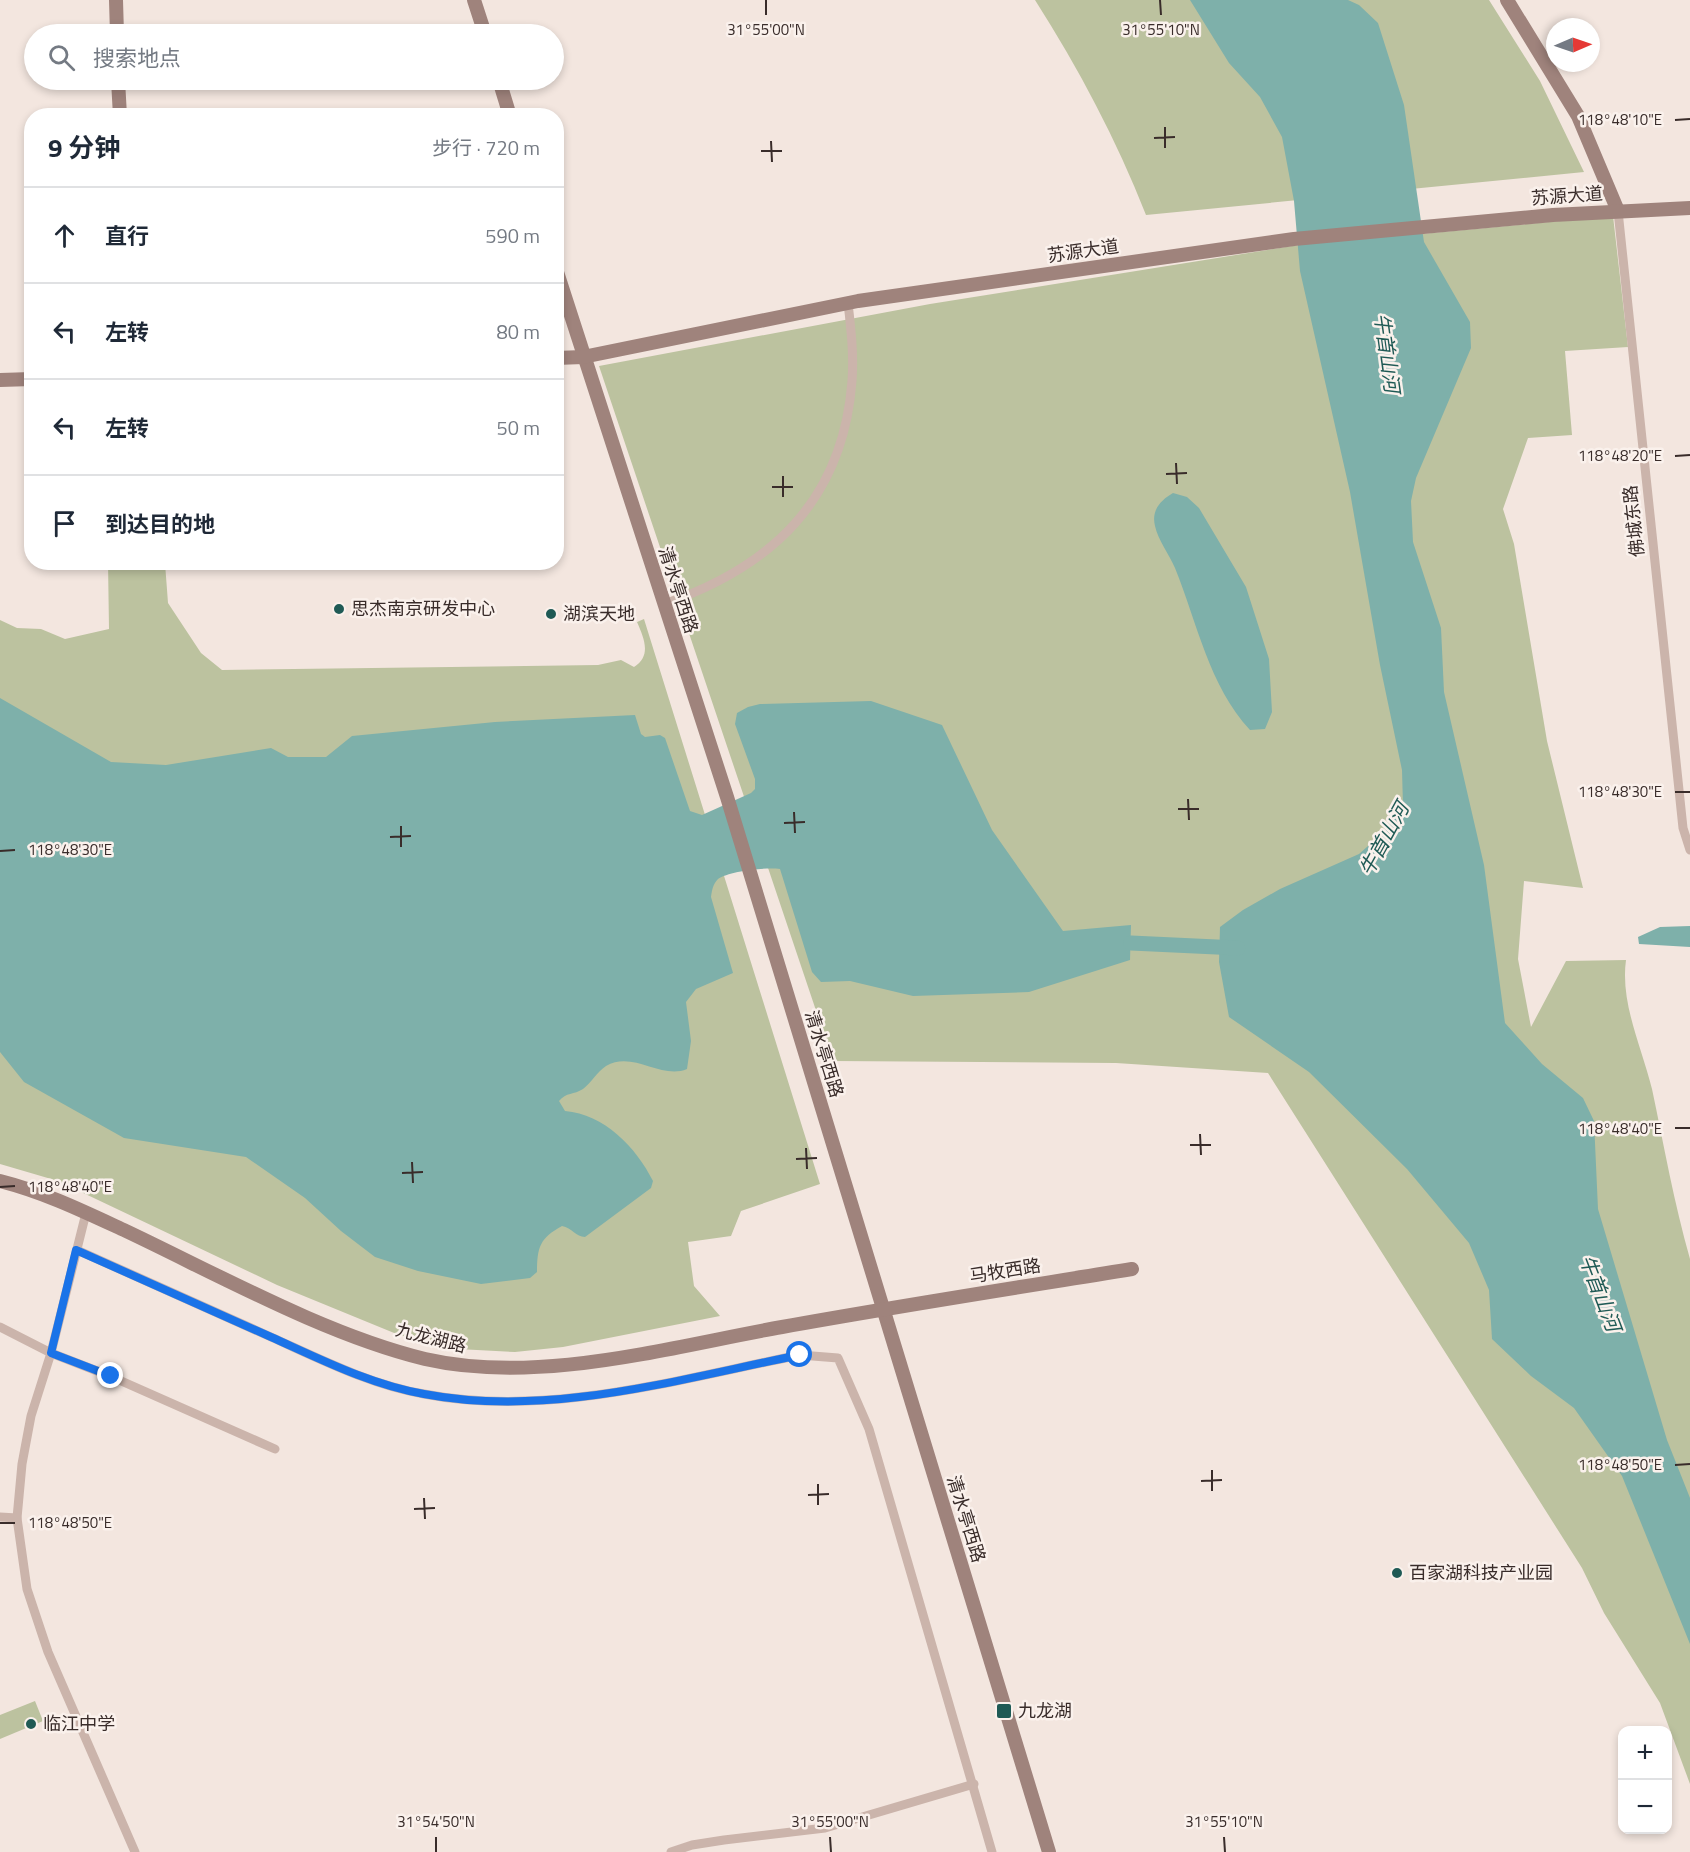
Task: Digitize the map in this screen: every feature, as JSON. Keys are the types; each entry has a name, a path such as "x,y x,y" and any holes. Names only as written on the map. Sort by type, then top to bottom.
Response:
{"main road":[{"path":"116,0 117,24"},
{"path":"474,0 482,24"},
{"path":"1508,0 1578,116 1618,211"},
{"path":"119,90 120,108"},
{"path":"502,90 508,108"},
{"name":"苏源大道","path":"564,358 584,357 848,303 1294,239 1618,211 1690,208"},
{"name":"清水亭西路","path":"564,294 752,879 1049,1852"},
{"path":"0,380 24,379"},
{"name":"九龙湖路","path":"0,1182 25,1187 86,1212 338,1330 422,1358 462,1366 520,1369 609,1358 884,1309"},
{"name":"马牧西路","path":"884,1309 1132,1269"}],"street":[{"name":"佛城东路","path":"1618,211 1683,828 1690,850"},
{"path":"664,604 717,582 752,561 796,526 820,493 834,460 848,413 852,380 848,303"},
{"path":"86,1212 51,1353 31,1416 22,1464 17,1518 27,1588 48,1652 135,1852"},
{"path":"76,1250 309,1354 384,1384 424,1394 477,1400 566,1399 800,1355 838,1358 869,1429 992,1852"},
{"path":"0,1328 51,1353 111,1376 274,1449"},
{"path":"0,1517 17,1518"},
{"path":"671,1852 692,1845 724,1840 825,1828 974,1784"}],"green space":[{"path":"1035,0 1489,0 1540,81 1584,172 1146,215 1096,105"},
{"path":"1613,216 1628,347 1565,351 1572,435 1528,438 1503,509 1514,544 1547,741 1583,888 1524,881 1518,959 1531,1027 1566,961 1626,960 1626,993 1629,1009 1652,1089 1674,1196 1690,1259 1690,1784 1672,1735 1672,1726 1669,1726 1660,1703 1604,1613 1582,1568 1268,1073 1116,1063 833,1061 599,366 930,304 1292,246"},
{"path":"108,570 166,570 168,603 201,653 222,670 598,665 621,660 634,667 640,663 645,652 644,640 637,622 644,619 820,1184 741,1211 731,1236 688,1242 694,1286 720,1316 563,1347 515,1352 458,1349 399,1335 277,1285 58,1181 0,1164 0,620 17,628 41,629 65,639 109,629"},
{"path":"35,1701 43,1721 0,1739 0,1715"}],"water":[{"name":"牛首山河","path":"1190,0 1348,0 1359,5 1378,23 1404,105 1424,242 1470,322 1471,348 1416,478 1411,501 1413,542 1441,628 1444,692 1484,865 1505,1023 1542,1064 1583,1098 1594,1121 1598,1209 1667,1440 1690,1498 1690,1644 1622,1476 1574,1408 1531,1376 1492,1339 1489,1290 1469,1243 1407,1169 1309,1072 1229,1017 1219,962 1220,927 1243,910 1280,889 1359,854 1385,831 1403,806 1402,770 1380,665 1350,492 1300,271 1294,201 1282,137 1260,97 1229,63"},
{"path":"1173,493 1187,497 1199,508 1246,587 1269,659 1272,712 1265,729 1250,730 1224,694 1205,653 1175,568 1156,531 1154,515 1156,510 1161,502"},
{"path":"0,698 111,762 166,765 271,748 288,757 326,757 352,736 495,722 635,715 641,734 645,737 660,735 665,738 690,811 702,815 751,793 755,789 755,779 735,724 737,713 760,704 871,701 942,725 992,830 1063,931 1131,925 1130,960 1029,992 913,996 850,981 821,982 812,972 780,869 748,870 723,876 715,883 711,897 733,973 696,989 686,1002 691,1041 687,1069 667,1071 626,1061 616,1062 603,1068 583,1089 564,1096 559,1101 565,1111 593,1118 617,1134 646,1168 653,1181 651,1188 585,1237 562,1226 555,1230 541,1244 537,1272 530,1278 481,1284 418,1271 375,1257 341,1231 305,1198 246,1157 124,1138 24,1082 0,1052"},
{"path":"1690,926 1690,947 1639,944 1638,937 1660,927"}],"waterway":[{"path":"1131,943 1238,948"}],"place":[{"name":"思杰南京研发中心","path":"339,609"},
{"name":"湖滨天地","path":"551,614"},
{"name":"百家湖科技产业园","path":"1397,1573"},
{"name":"九龙湖","path":"1004,1711"},
{"name":"临江中学","path":"31,1724"}],"route":[{"path":"111,1376 51,1353 76,1250 309,1354 384,1384 424,1394 477,1400 566,1399 800,1355"}]}
